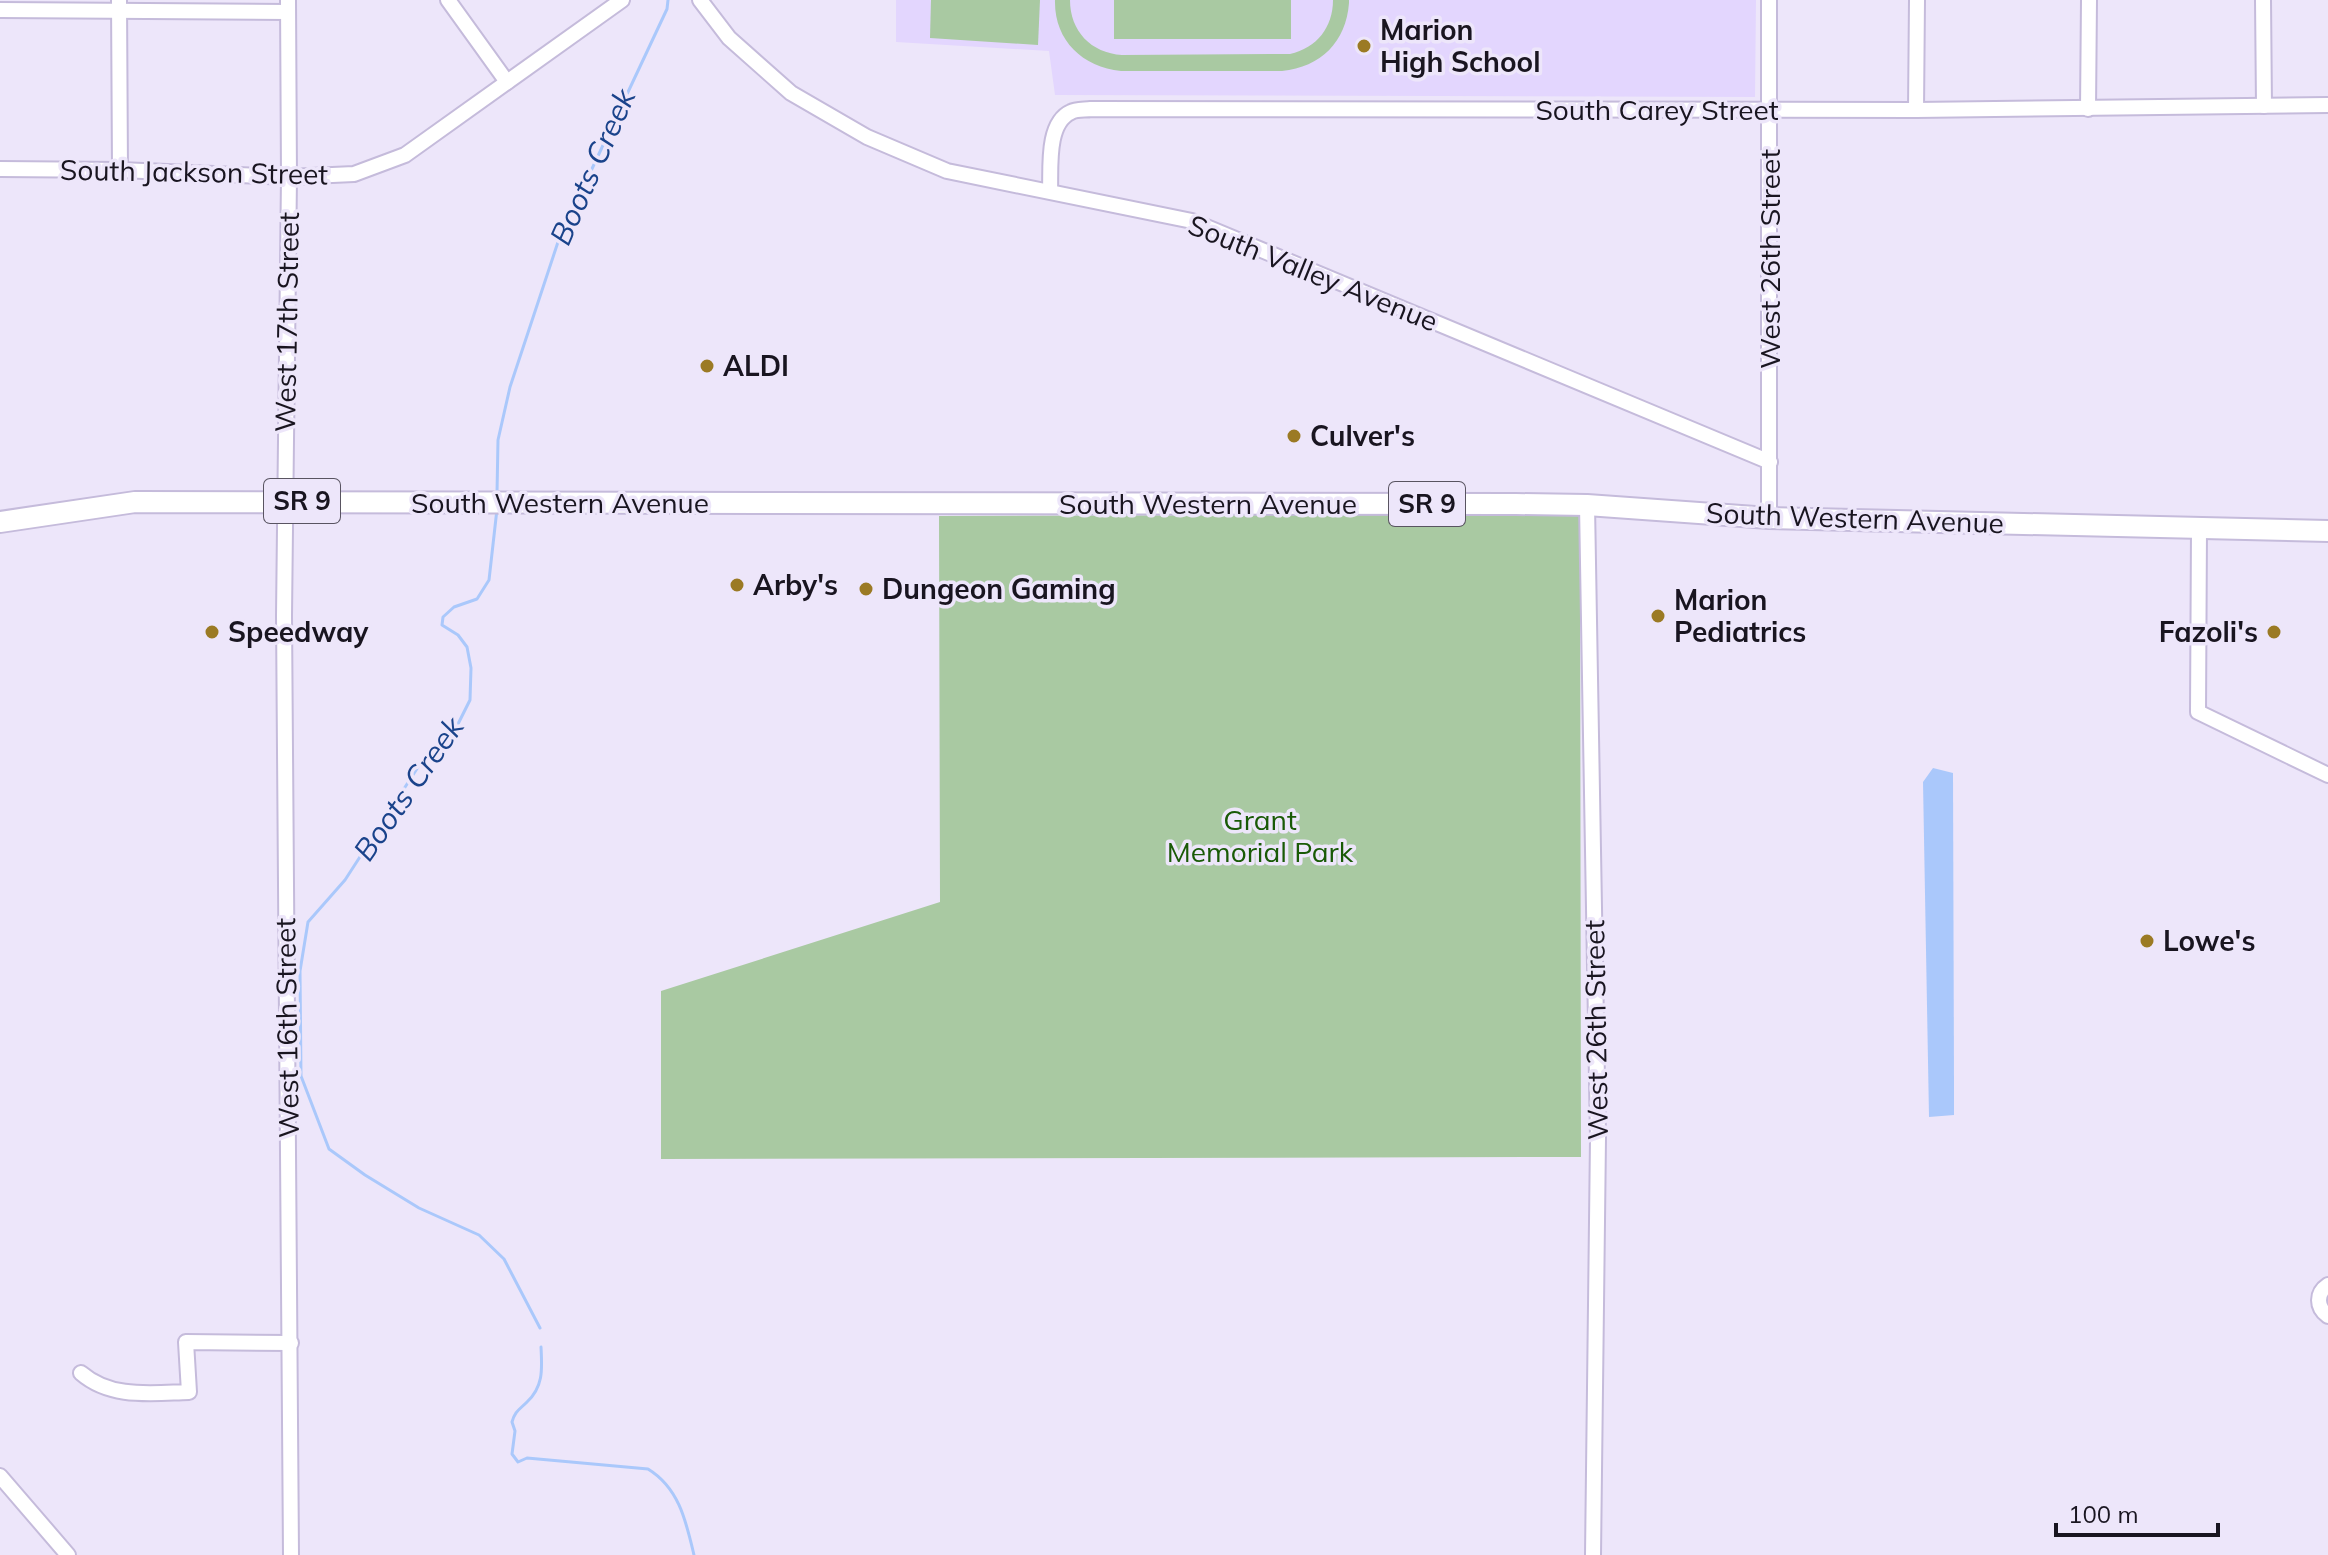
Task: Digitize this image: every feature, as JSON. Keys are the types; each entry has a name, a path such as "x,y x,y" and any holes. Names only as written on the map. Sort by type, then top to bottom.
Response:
{"highway":[{"name":"South Western Avenue","path":"0,522 135,502 1587,505 1769,518 2328,531"}],"street":[{"path":"448,0 507,82"},
{"name":"South Jackson Street","path":"0,169 289,177 354,174 405,155 622,0"},
{"name":"South Valley Avenue","path":"700,0 729,38 791,93 867,137 947,171 1192,221 1770,462"},
{"name":"West 26th Street","path":"1769,0 1769,518"},
{"path":"1916,110 1917,0"},
{"path":"2088,109 2089,0"},
{"path":"2263,0 2264,106"},
{"path":"119,6 120,170"},
{"path":"0,10 288,6"},
{"name":"West 17th Street","path":"285,501 288,6"},
{"name":"South Carey Street","path":"1050,191 1052,143 1058,124 1070,112 1091,109 1916,110 2328,105"},
{"name":"West 16th Street","path":"285,501 291,1555"},
{"name":"West 26th Street","path":"1587,505 1598,1138 1593,1555"},
{"path":"2199,529 2198,712 2328,775"},
{"path":"2328,1285 2321,1290 2318,1301 2328,1316"},
{"path":"81,1373 94,1384 110,1390 189,1392 186,1342 291,1343"},
{"path":"0,1476 68,1555"}],"shaded area":[{"name":"Marion High School","path":"896,0 1756,0 1755,97 1055,95 1049,51 896,42"}],"green space":[{"path":"931,0 1040,0 1038,45 930,38"},
{"path":"1055,0 1070,0 1078,30 1092,45 1122,55 1290,54 1308,47 1322,35 1330,19 1333,0 1349,0 1349,3 1343,30 1337,41 1320,58 1296,69 1121,71 1094,64 1073,49 1059,27"},
{"path":"1114,0 1291,0 1291,39 1114,39"},
{"name":"Grant Memorial Park","path":"1580,514 1581,1157 661,1159 661,991 940,902 939,516"}],"water":[{"path":"1933,768 1953,773 1954,1115 1929,1117 1923,782"}],"waterway":[{"name":"Boots Creek","path":"497,493 498,440 510,387 559,239 667,9 668,0"},
{"name":"Boots Creek","path":"497,509 489,580 477,599 454,607 443,617 442,625 458,635 467,647 471,668 470,700 453,734 420,764 345,880 308,922 300,971 301,1076 329,1149 419,1208 479,1235 504,1259 540,1328"},
{"name":"Boots Creek","path":"541,1347 539,1383 533,1396 516,1413 512,1422 515,1431 512,1454 518,1462 527,1458 648,1469 667,1486 680,1506 694,1555"}],"place":[{"name":"Marion High School","path":"1364,46"},
{"name":"ALDI","path":"707,366"},
{"name":"Culver's","path":"1294,436"},
{"name":"Arby's","path":"737,585"},
{"name":"Dungeon Gaming","path":"866,589"},
{"name":"Marion Pediatrics","path":"1658,616"},
{"name":"Speedway","path":"212,632"},
{"name":"Fazoli's","path":"2274,632"},
{"name":"Lowe's","path":"2147,941"}]}
